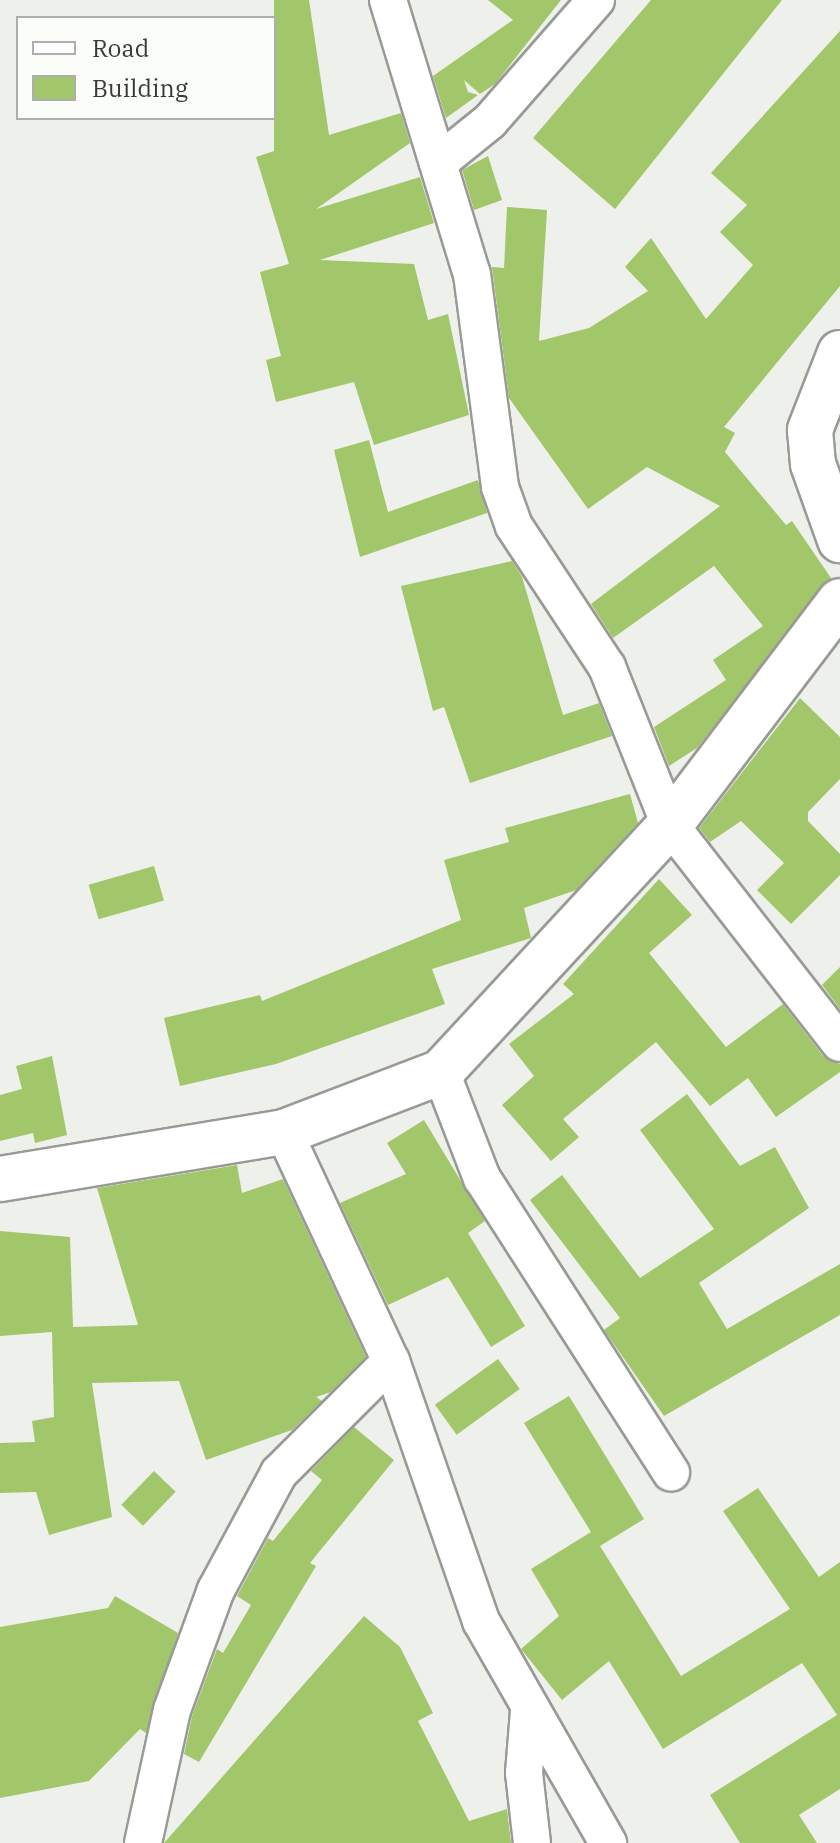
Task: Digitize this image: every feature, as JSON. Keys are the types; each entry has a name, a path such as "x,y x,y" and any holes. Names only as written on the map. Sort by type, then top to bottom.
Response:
{"street":[{"path":"388,0 472,274 500,487 514,526 607,667 670,825 840,1043"},
{"path":"438,163 490,121 596,0"},
{"path":"840,353 810,430 813,464 840,540"},
{"path":"0,1179 284,1132 441,1072 670,825 840,601"},
{"path":"441,1072 482,1178 671,1472"},
{"path":"284,1132 391,1361 481,1621 529,1711 608,1843"},
{"path":"143,1843 172,1710 216,1590 279,1473 343,1402 391,1361"},
{"path":"529,1711 524,1773 532,1843"}],"building":[{"path":"274,0 309,0 329,135 401,113 410,143 316,209 420,177 434,223 320,260 414,264 428,320 448,314 469,415 374,445 354,382 276,402 266,360 281,356 260,272 289,264 256,157 274,151"},
{"path":"488,0 561,0 495,84 480,94 464,80 468,92 478,95 446,118 433,76 513,20"},
{"path":"651,0 782,0 615,209 533,138"},
{"path":"840,31 840,286 724,427 735,433 725,452 786,525 792,521 831,578 697,748 669,766 654,727 726,680 713,660 763,626 714,566 613,638 591,604 720,506 647,467 588,509 509,398 492,267 504,268 507,207 547,210 539,341 589,328 648,291 625,267 651,238 706,319 753,265 720,232 747,205 711,173"},
{"path":"488,156 502,200 474,210 462,170"},
{"path":"369,440 388,512 478,480 487,513 360,557 334,450"},
{"path":"512,561 522,577 563,715 599,703 612,736 470,783 444,707 433,711 401,586"},
{"path":"800,698 840,737 840,779 808,812 808,821 840,854 840,875 791,924 757,890 784,863 741,821 710,842 699,828"},
{"path":"630,794 638,823 576,890 524,908 531,938 432,969 445,1004 276,1064 180,1086 164,1018 260,995 262,1001 461,920 444,860 509,842 505,828"},
{"path":"154,866 164,901 99,919 89,885"},
{"path":"659,879 692,915 649,953 726,1047 783,1004 823,1056 840,1064 840,1072 776,1117 748,1078 710,1106 656,1042 563,1119 579,1137 551,1161 502,1105 534,1076 509,1044 574,994 563,984"},
{"path":"840,967 840,1009 822,985"},
{"path":"52,1056 67,1135 35,1143 33,1133 0,1141 0,1095 22,1089 16,1066"},
{"path":"687,1094 740,1166 775,1147 809,1208 699,1283 727,1329 840,1264 840,1315 664,1416 604,1330 620,1318 530,1200 562,1175 640,1278 714,1229 640,1130"},
{"path":"424,1120 485,1221 468,1233 525,1326 491,1347 448,1277 388,1305 340,1203 406,1174 387,1143"},
{"path":"237,1165 242,1193 283,1179 366,1357 331,1392 316,1397 322,1401 292,1430 206,1460 179,1381 92,1383 112,1517 49,1535 36,1492 0,1493 0,1443 35,1442 32,1421 54,1417 52,1332 0,1336 0,1231 70,1237 73,1327 138,1325 97,1188"},
{"path":"498,1359 520,1389 457,1435 435,1405"},
{"path":"569,1396 644,1519 600,1546 681,1676 790,1609 723,1511 758,1488 819,1577 840,1562 840,1789 799,1815 817,1843 740,1843 710,1795 837,1715 802,1663 663,1749 609,1661 562,1700 521,1649 559,1616 531,1569 591,1532 524,1423"},
{"path":"354,1427 394,1460 310,1563 316,1566 199,1762 184,1754 192,1716 217,1649 223,1653 251,1605 237,1596 268,1538 273,1541 322,1480 311,1471"},
{"path":"154,1471 176,1492 143,1526 121,1505"},
{"path":"115,1596 178,1633 146,1733 140,1729 89,1781 0,1798 0,1627 108,1608"},
{"path":"364,1616 400,1647 433,1713 418,1721 469,1821 507,1809 511,1843 164,1843"}]}
